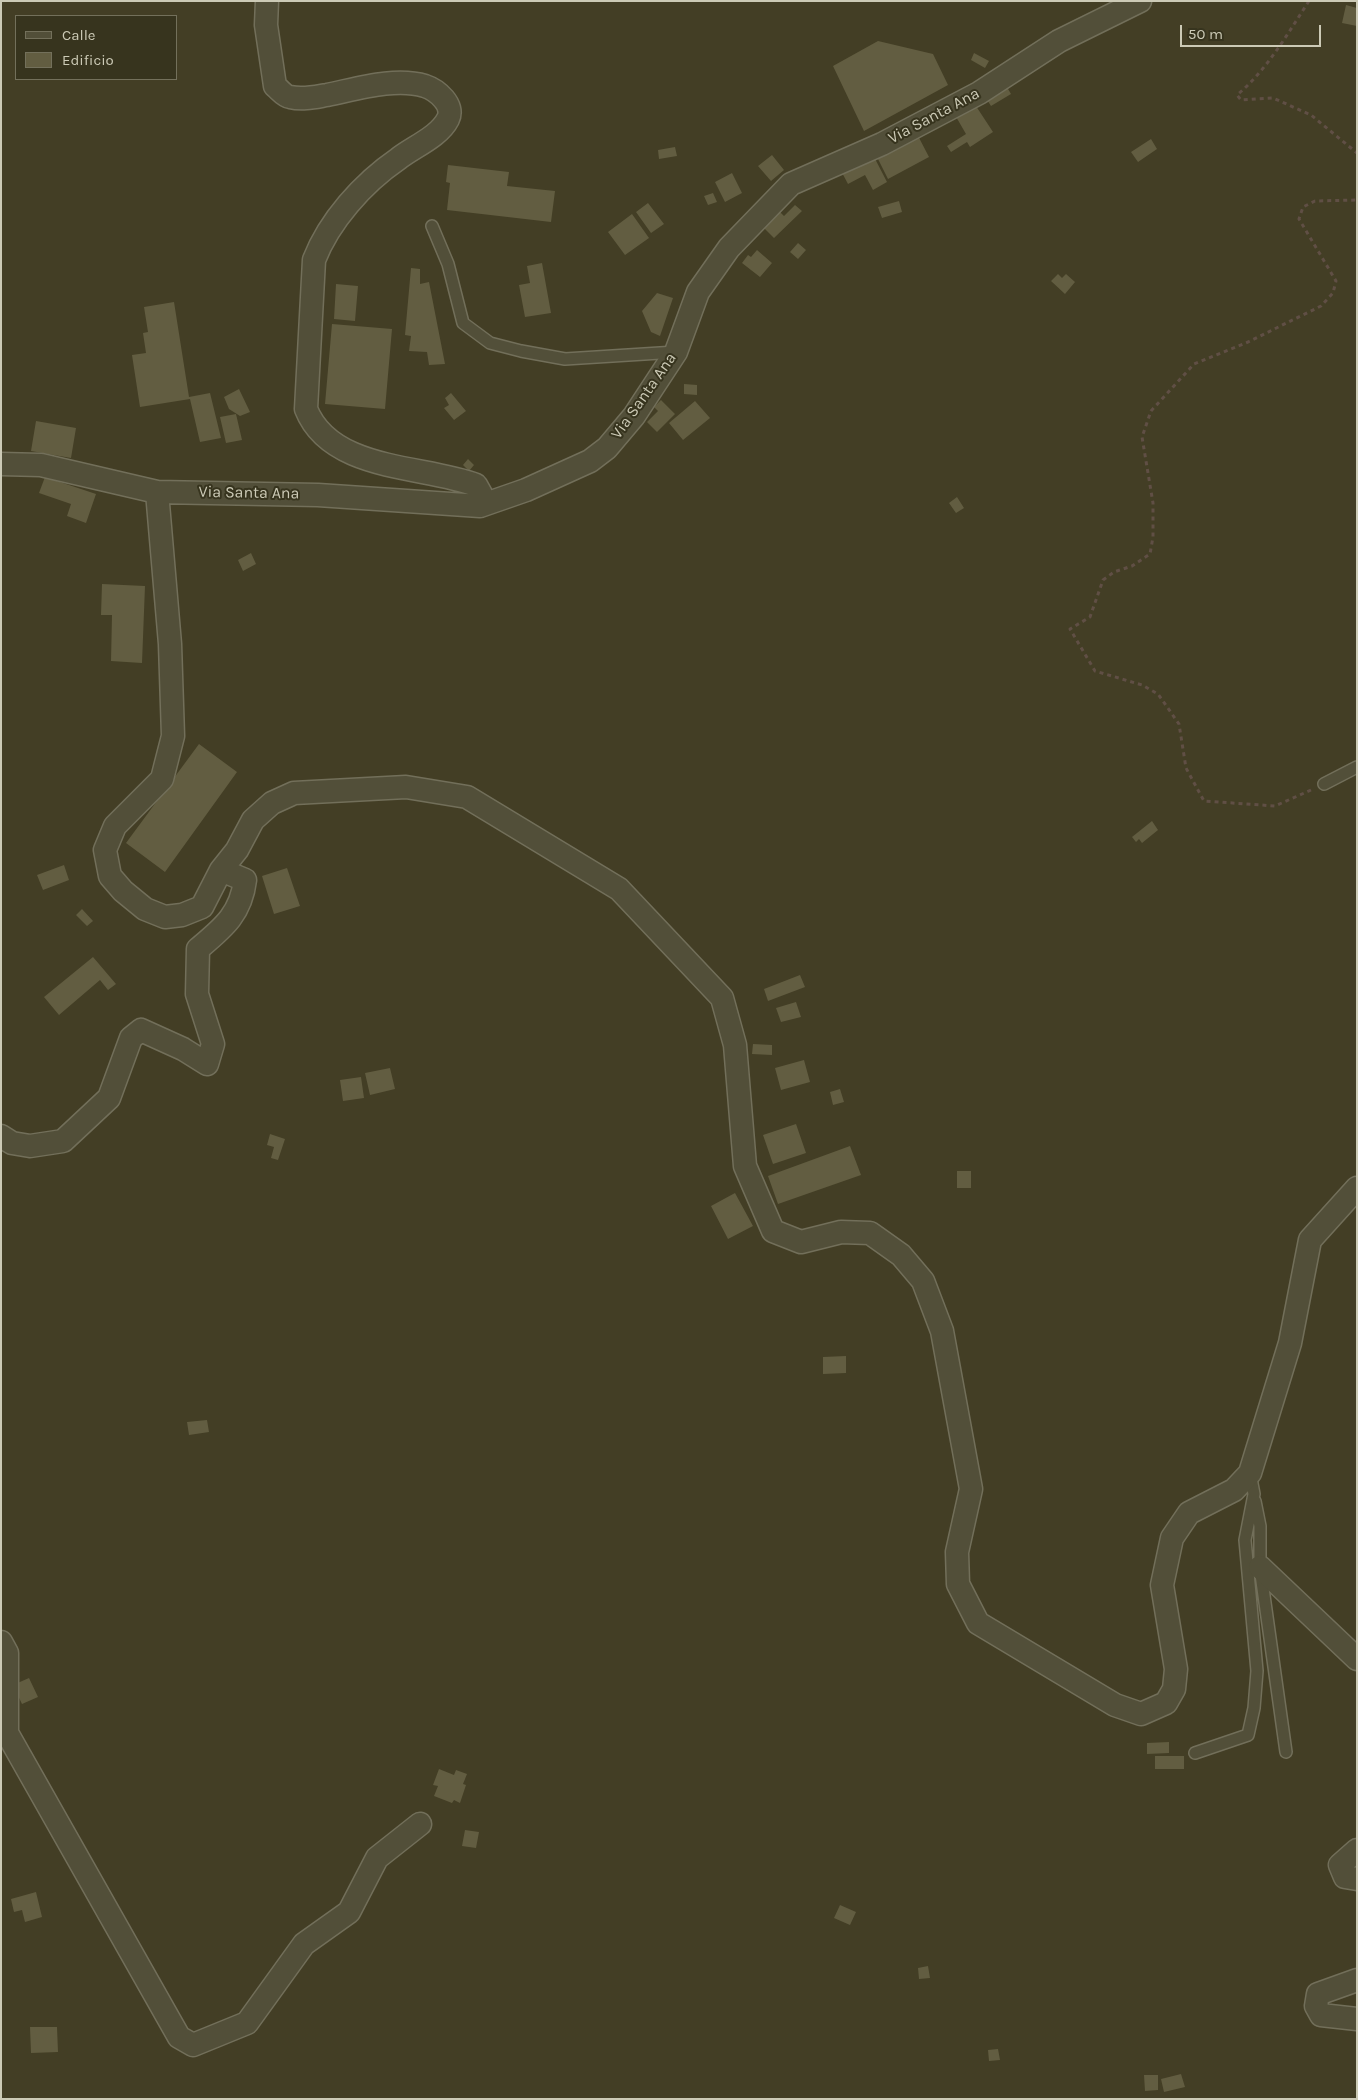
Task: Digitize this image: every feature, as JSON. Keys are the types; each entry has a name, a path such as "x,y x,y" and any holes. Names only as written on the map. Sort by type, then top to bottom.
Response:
{"street":[{"path":"267,1 266,24 275,86 288,97 306,99 378,85 415,83 432,89 445,100 450,110 449,118 441,130 396,159 372,179 348,206 320,245 314,260 306,409 312,425 324,436 360,458 404,470 463,480 476,485 480,494 480,506"},
{"name":"Via Santa Ana","path":"1,464 41,465 157,492 318,495 480,506 526,490 590,461 601,452 634,416 676,352 698,292 730,248 791,184 882,144 979,93 1059,41 1140,1"},
{"path":"157,492 170,644 173,736 162,779 115,826 105,850 110,876 122,891 145,909 165,917 202,907 221,870 237,850 253,820 272,803 294,793 406,787 467,797 619,889 722,998 735,1045 745,1166 773,1231 802,1242 841,1232 870,1232 901,1256 923,1281 942,1331 971,1489 957,1552 958,1584 978,1623 1115,1705 1141,1714 1166,1703 1174,1689 1176,1669 1162,1584 1172,1538 1189,1513 1234,1490 1252,1484 1290,1343 1310,1240 1357,1188"},
{"path":"1,1136 12,1143 30,1146 63,1141 109,1098 131,1038 141,1030 183,1049 207,1064 213,1044 197,994 198,949 227,925 243,898 245,880 221,870"},
{"path":"1260,1567 1357,1658"},
{"path":"1,1642 7,1653 7,1733 179,2037 193,2045 247,2023 304,1944 349,1912 377,1858 420,1824"},
{"path":"1357,1850 1340,1865 1345,1877 1357,1879"},
{"path":"1357,1980 1318,1994 1316,2006 1321,2015 1357,2020"}],"lane":[{"path":"432,226 448,264 463,323 490,343 565,359 676,352"},
{"path":"1324,784 1357,767"},
{"path":"1252,1484 1260,1526 1260,1567 1286,1752"},
{"path":"1195,1753 1248,1735 1254,1708 1257,1671 1245,1540 1252,1484"}],"path":[{"path":"1310,1 1276,50 1246,88 1237,95 1241,100 1273,98 1311,115 1357,153"},
{"path":"1324,784 1275,806 1204,802 1186,768 1179,724 1158,694 1142,685 1095,671 1070,629 1090,617 1103,580 1114,572 1132,566 1150,554 1153,537 1154,503 1142,437 1152,412 1194,364 1248,342 1321,306 1333,293 1336,281 1299,219 1303,207 1315,201 1357,200"}],"building":[{"path":"1346,5 1357,8 1357,26 1342,23"},
{"path":"878,41 933,54 948,85 864,131 833,66"},
{"path":"974,53 989,61 985,68 971,60"},
{"path":"1004,82 1011,94 991,106 984,95"},
{"path":"974,103 993,132 970,147 967,142 951,152 947,146 966,134 955,115"},
{"path":"916,132 929,157 888,179 875,153"},
{"path":"1151,139 1157,149 1138,162 1131,152"},
{"path":"675,147 677,156 659,159 658,150"},
{"path":"871,151 887,182 873,190 865,175 848,184 839,167"},
{"path":"772,155 784,170 771,181 758,166"},
{"path":"448,165 509,172 507,186 555,191 551,222 447,210 450,183 446,182"},
{"path":"732,173 742,193 725,202 715,182"},
{"path":"713,193 717,202 708,205 704,196"},
{"path":"899,201 902,212 882,218 878,207"},
{"path":"648,203 664,224 651,233 636,212"},
{"path":"795,205 802,211 774,238 762,226 778,210 784,216"},
{"path":"632,214 649,238 625,255 608,232"},
{"path":"798,243 806,250 798,259 790,252"},
{"path":"757,250 772,263 760,277 742,263 748,255 751,257"},
{"path":"542,263 551,313 525,317 519,285 530,283 527,266"},
{"path":"411,268 420,269 420,284 429,282 445,364 429,365 427,352 409,351 411,336 405,335"},
{"path":"1058,274 1062,278 1066,274 1075,282 1065,294 1051,281"},
{"path":"336,284 358,286 355,321 334,319"},
{"path":"657,293 673,298 660,336 651,332 642,311"},
{"path":"174,302 189,397 210,393 221,438 200,442 190,399 140,407 132,355 146,353 143,333 148,332 144,307"},
{"path":"332,324 392,329 385,409 325,404"},
{"path":"684,384 697,385 697,395 684,394"},
{"path":"239,389 250,412 240,416 229,409 224,397"},
{"path":"451,393 466,411 454,420 444,408 449,405 445,398"},
{"path":"661,400 675,414 657,432 647,422 658,411 654,407"},
{"path":"695,401 710,418 683,440 669,423"},
{"path":"236,414 242,440 226,443 220,417"},
{"path":"36,421 76,428 71,458 31,451"},
{"path":"468,459 474,465 469,471 463,465"},
{"path":"45,477 96,494 86,523 67,516 71,504 39,493"},
{"path":"957,497 964,508 956,513 949,503"},
{"path":"251,553 256,564 243,571 238,560"},
{"path":"102,584 145,586 142,663 111,661 112,615 101,615"},
{"path":"199,744 237,772 165,872 126,843"},
{"path":"1152,821 1158,830 1142,843 1139,839 1136,842 1132,837"},
{"path":"64,865 69,880 43,890 37,875"},
{"path":"287,868 300,906 274,914 262,876"},
{"path":"82,909 93,921 87,926 76,915"},
{"path":"93,957 116,984 108,990 100,980 59,1015 44,997"},
{"path":"800,975 805,987 768,1001 764,989"},
{"path":"796,1002 801,1017 781,1022 776,1008"},
{"path":"753,1044 772,1045 772,1055 752,1054"},
{"path":"804,1060 810,1082 781,1090 775,1068"},
{"path":"390,1068 395,1089 370,1095 365,1073"},
{"path":"361,1077 364,1098 343,1101 340,1080"},
{"path":"840,1089 844,1102 833,1105 830,1092"},
{"path":"796,1124 806,1153 773,1164 763,1135"},
{"path":"270,1134 285,1139 278,1160 271,1158 274,1147 267,1145"},
{"path":"850,1146 861,1175 778,1204 768,1176"},
{"path":"957,1171 971,1171 971,1188 957,1188"},
{"path":"735,1193 753,1226 728,1239 711,1206"},
{"path":"846,1356 846,1373 823,1374 823,1357"},
{"path":"207,1420 209,1432 189,1435 187,1422"},
{"path":"29,1678 38,1697 22,1704 13,1685"},
{"path":"1169,1742 1169,1753 1147,1754 1147,1743"},
{"path":"1155,1756 1184,1756 1184,1769 1155,1769"},
{"path":"439,1769 454,1775 456,1770 467,1774 463,1784 466,1785 460,1803 454,1800 452,1803 434,1796 438,1786 433,1785"},
{"path":"465,1830 479,1832 476,1848 462,1846"},
{"path":"36,1892 42,1917 25,1922 22,1910 14,1912 11,1899"},
{"path":"840,1905 856,1912 850,1925 834,1918"},
{"path":"928,1966 930,1978 919,1979 918,1968"},
{"path":"30,2027 57,2027 58,2052 31,2053"},
{"path":"998,2049 1000,2060 989,2061 988,2050"},
{"path":"1181,2074 1185,2087 1164,2092 1161,2079"},
{"path":"1144,2075 1158,2075 1158,2090 1145,2091"}]}
